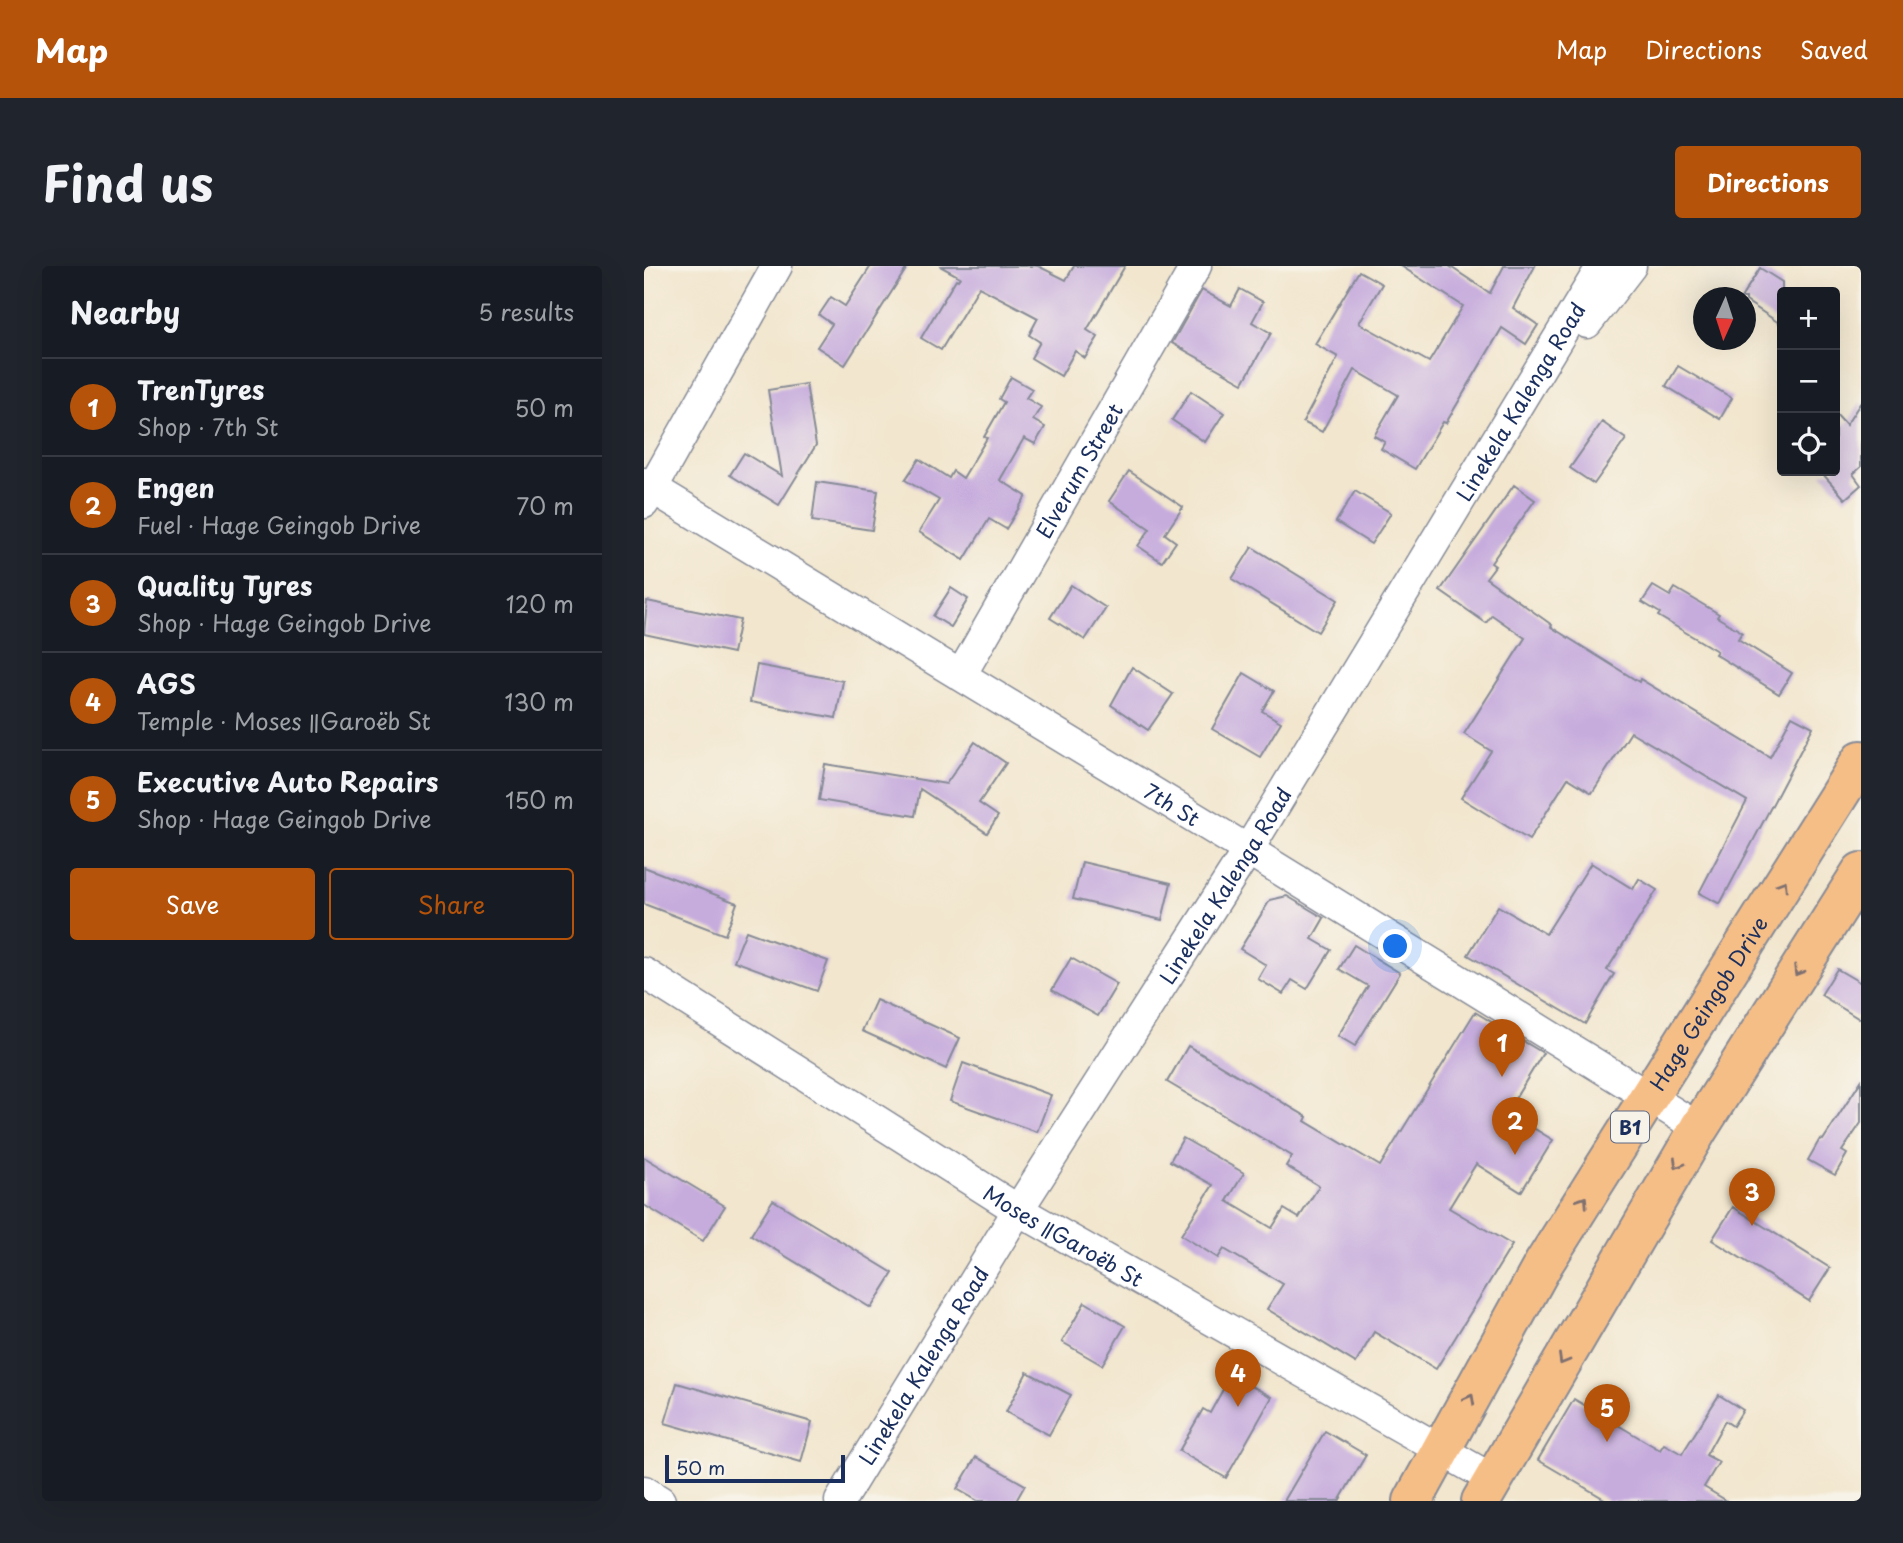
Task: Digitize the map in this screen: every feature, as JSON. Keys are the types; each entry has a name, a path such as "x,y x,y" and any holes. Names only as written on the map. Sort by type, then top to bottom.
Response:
{"highway":[{"name":"Hage Geingob Drive","path":"1413,1501 1544,1262 1861,760"},
{"path":"1487,1491 1699,1128 1861,872"}],"street":[{"path":"647,492 777,266"},
{"name":"Elverum Street","path":"961,675 1196,266"},
{"name":"Linekela Kalenga Road","path":"840,1501 1018,1210 1248,850 1602,266"},
{"path":"1494,442 1631,266"},
{"name":"7th St","path":"647,492 961,675 1699,1128"},
{"name":"Moses ǁGaroëb St","path":"644,973 1018,1210 1443,1450 1487,1491"},
{"path":"644,1491 660,1501"}],"building":[{"path":"871,266 908,266 845,365 817,347 832,324 819,315 831,297 845,306"},
{"path":"940,266 1038,266 1066,280 1074,266 1125,266 1087,330 1098,337 1085,358 1075,351 1061,376 1031,358 1040,342 1029,335 1038,318 979,287 941,350 921,338 956,279 960,277"},
{"path":"1401,266 1449,266 1490,293 1504,266 1535,266 1513,308 1538,325 1526,344 1502,328 1446,423 1443,422 1415,469 1381,449 1385,442 1374,436 1398,395 1355,370 1322,432 1303,422 1338,357 1315,344 1359,271 1382,284 1359,323 1429,362 1463,306"},
{"path":"1760,268 1782,282 1782,287 1777,287 1777,322 1756,308 1756,287 1748,287"},
{"path":"1240,289 1263,302 1252,322 1271,333 1243,383 1172,343 1202,290 1231,306"},
{"path":"1678,366 1732,398 1720,419 1666,386"},
{"path":"1011,377 1032,389 1026,398 1041,407 1033,420 1045,427 1035,444 1024,438 1000,480 1026,496 1006,529 989,519 964,560 919,532 939,500 905,480 919,459 949,478 953,471 963,478 987,438 984,437 1004,402 999,399"},
{"path":"806,384 816,445 779,505 730,475 744,453 782,476 768,390"},
{"path":"1191,391 1224,413 1205,442 1172,420"},
{"path":"1861,402 1861,467 1853,474 1861,485 1845,499 1825,476 1840,476 1840,418 1846,425"},
{"path":"1602,422 1626,439 1594,484 1570,468"},
{"path":"1129,471 1183,507 1165,534 1176,542 1162,562 1138,546 1150,529 1109,501"},
{"path":"817,482 878,491 872,530 812,521"},
{"path":"1514,485 1535,500 1491,563 1495,566 1486,578 1552,625 1551,627 1639,682 1640,679 1770,757 1792,716 1813,727 1720,904 1699,893 1747,801 1631,732 1592,793 1568,778 1529,840 1461,798 1491,751 1464,734 1525,638 1492,615 1486,623 1440,591"},
{"path":"1355,491 1391,513 1371,544 1336,522"},
{"path":"1252,547 1338,600 1318,632 1232,579"},
{"path":"1071,585 1106,608 1085,640 1050,618"},
{"path":"1653,586 1670,596 1675,588 1719,614 1717,617 1742,632 1738,639 1792,673 1779,694 1715,654 1717,651 1658,616 1660,613 1642,602"},
{"path":"951,588 968,599 951,627 933,616"},
{"path":"647,601 740,620 733,653 644,634"},
{"path":"757,665 843,681 836,718 750,702"},
{"path":"1132,667 1173,694 1148,730 1111,705"},
{"path":"1244,673 1274,691 1262,711 1281,722 1260,757 1212,729"},
{"path":"975,742 1006,763 979,803 998,816 987,833 920,789 915,816 819,800 825,764 946,784"},
{"path":"1082,862 1171,883 1162,920 1073,899"},
{"path":"1591,863 1633,889 1639,879 1657,890 1607,970 1614,974 1585,1024 1468,955 1498,906 1546,934"},
{"path":"644,867 737,903 725,935 644,904"},
{"path":"1287,896 1324,918 1312,939 1331,950 1307,989 1292,980 1283,994 1258,979 1266,965 1240,949 1270,900"},
{"path":"746,931 828,961 817,991 734,961"},
{"path":"1354,945 1400,973 1355,1046 1338,1036 1368,986 1339,969"},
{"path":"1071,958 1117,984 1098,1016 1052,990"},
{"path":"1837,969 1861,983 1861,1020 1821,995"},
{"path":"876,1000 960,1038 946,1069 862,1031"},
{"path":"1475,1012 1543,1053 1507,1112 1553,1140 1521,1192 1476,1164 1449,1208 1512,1245 1436,1369 1374,1332 1356,1363 1267,1309 1283,1284 1224,1249 1218,1258 1181,1235 1213,1185 1170,1161 1183,1138 1244,1173 1227,1201 1272,1228 1284,1209 1299,1218 1319,1186 1286,1166 1292,1156 1167,1082 1188,1046 1307,1117 1305,1121 1380,1166"},
{"path":"963,1063 1051,1095 1037,1132 950,1101"},
{"path":"1861,1081 1861,1123 1842,1151 1847,1154 1835,1175 1808,1160"},
{"path":"644,1157 725,1206 703,1241 644,1205"},
{"path":"773,1200 893,1273 871,1308 751,1235"},
{"path":"1733,1207 1830,1268 1809,1301 1712,1240"},
{"path":"1085,1302 1125,1326 1102,1365 1062,1342"},
{"path":"1027,1372 1071,1395 1049,1435 1006,1412"},
{"path":"1231,1375 1272,1397 1226,1478 1179,1451 1203,1409 1210,1413"},
{"path":"677,1383 812,1422 801,1462 665,1423"},
{"path":"1719,1395 1743,1410 1733,1426 1725,1421 1706,1455 1719,1462 1704,1487 1727,1501 1608,1501 1538,1460 1574,1399 1660,1450 1664,1444 1682,1454"},
{"path":"1325,1431 1366,1455 1339,1501 1284,1501"},
{"path":"976,1457 1025,1485 1016,1501 978,1501 957,1489"}],"place":[{"name":"TrenTyres","path":"1502,1077"},
{"name":"Engen","path":"1515,1155"},
{"name":"Quality Tyres","path":"1752,1226"},
{"name":"AGS","path":"1238,1407"},
{"name":"Executive Auto Repairs","path":"1607,1442"}]}
